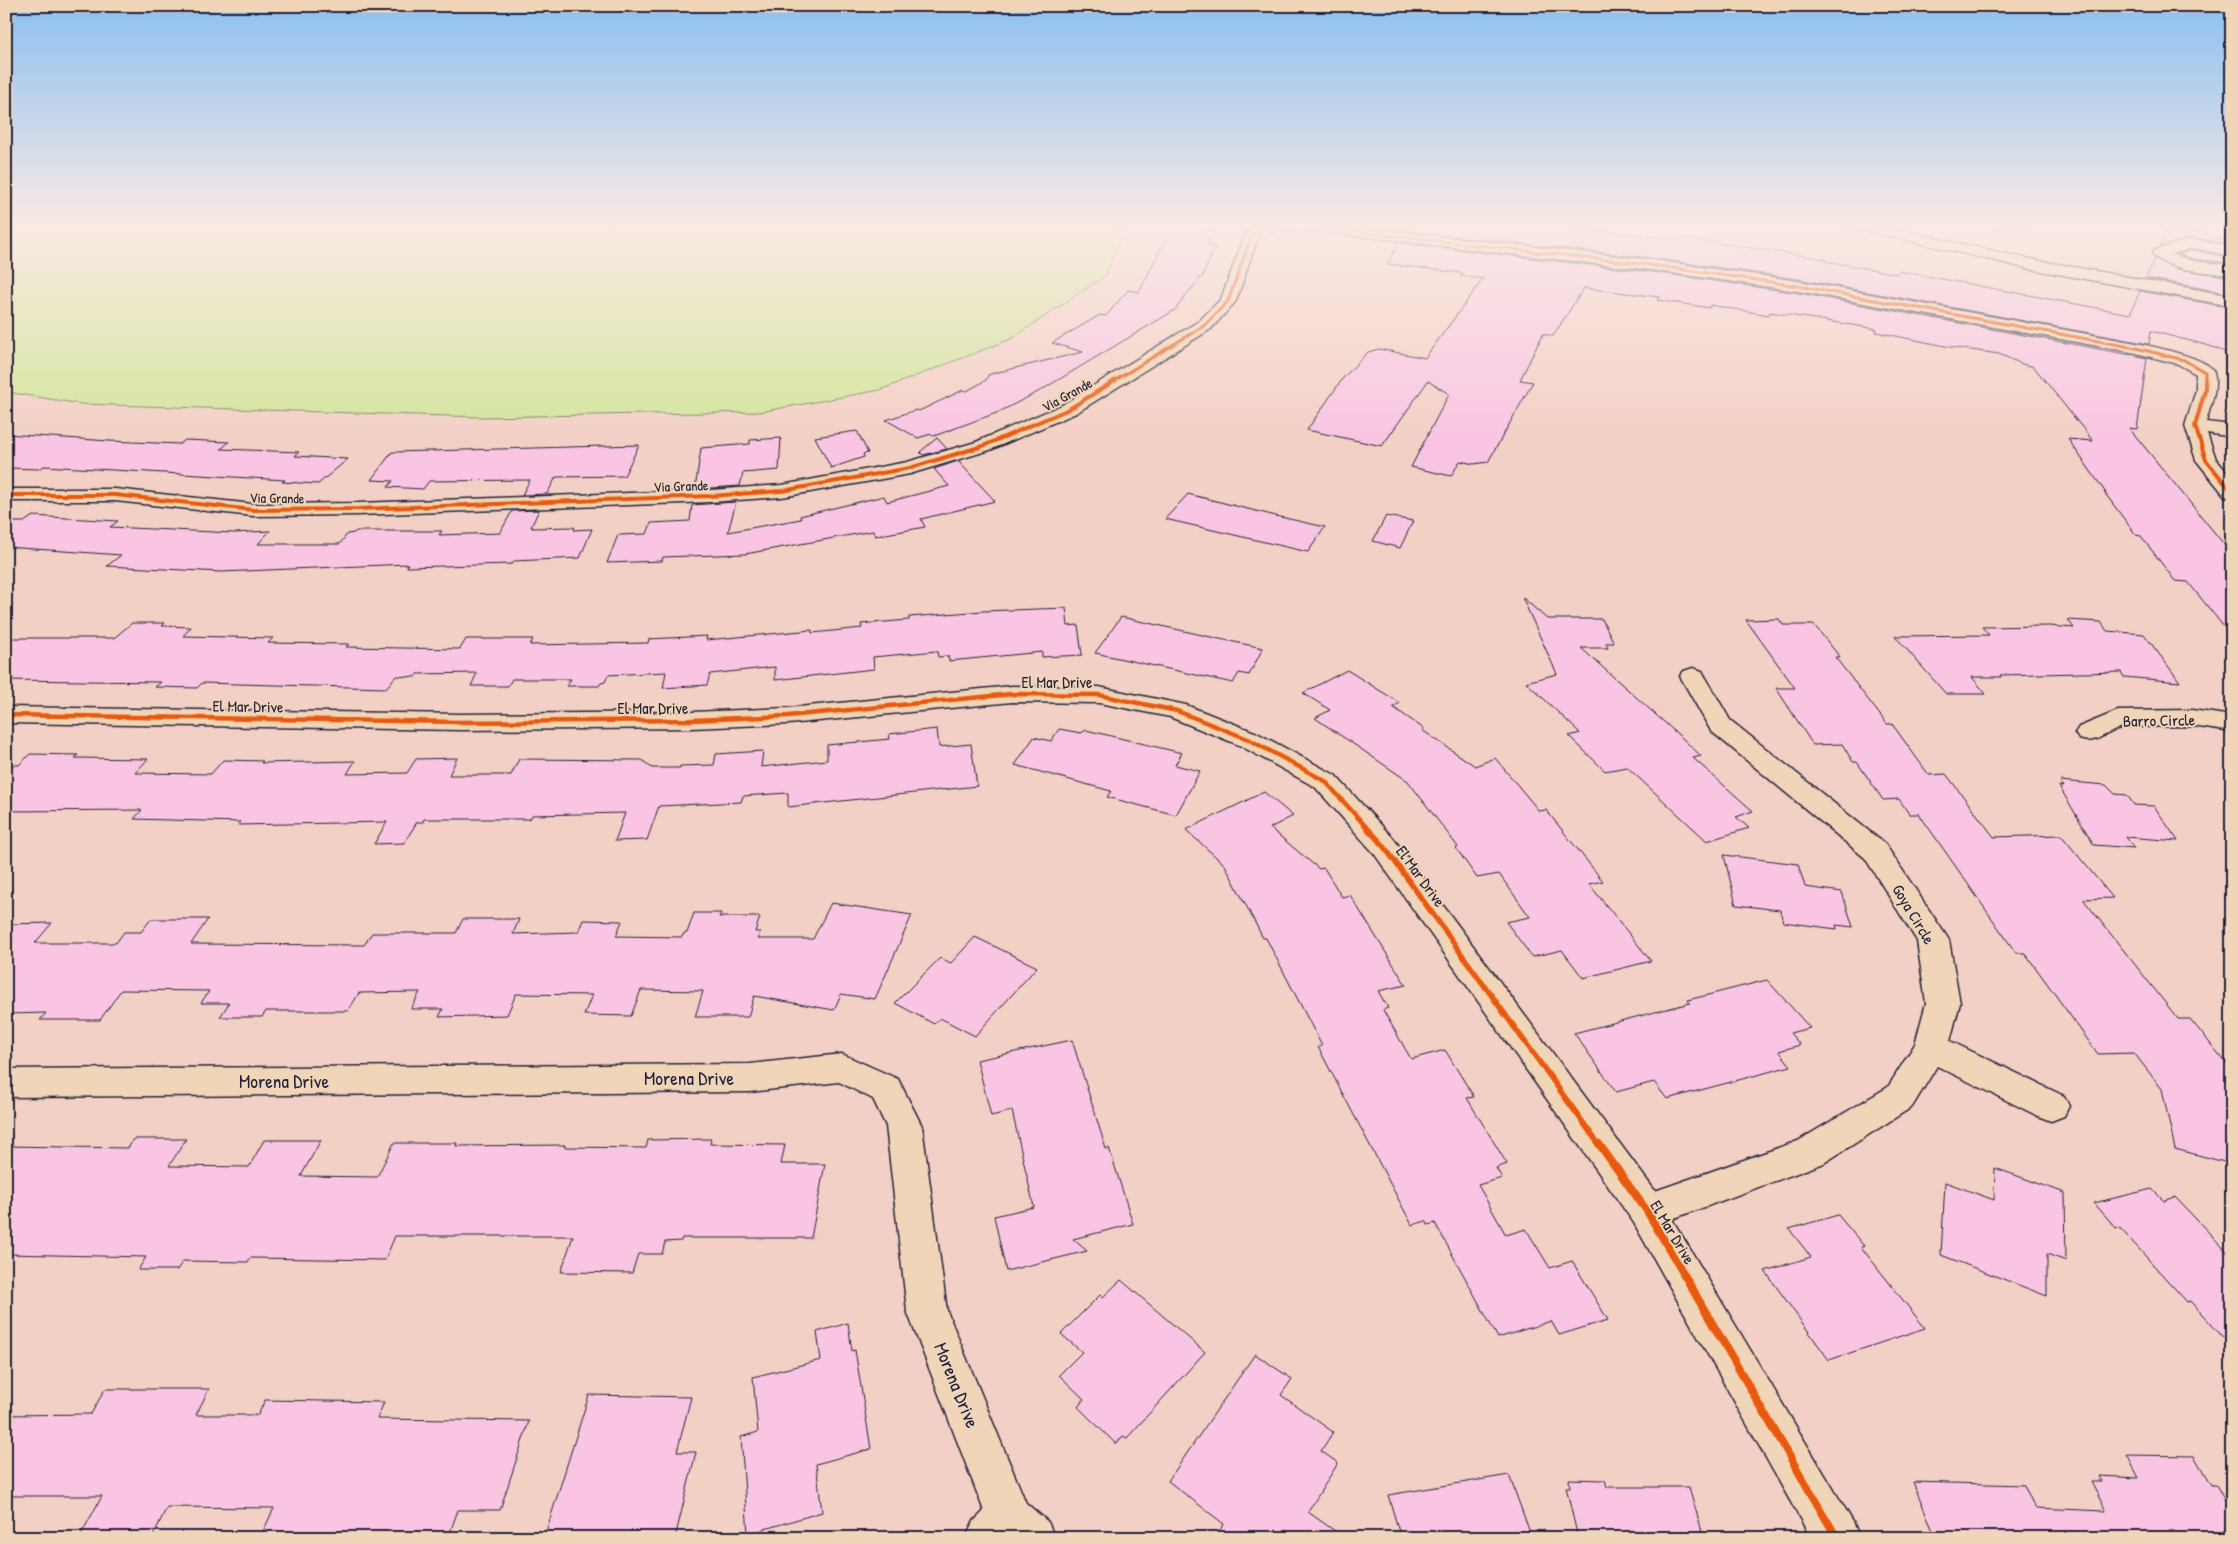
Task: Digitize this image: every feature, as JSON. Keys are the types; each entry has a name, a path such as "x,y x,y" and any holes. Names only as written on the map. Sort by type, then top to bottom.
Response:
{"street":[{"name":"Via Grande","path":"6,494 115,495 253,510 358,509 710,496 782,491 910,468 991,443 1024,430 1069,409 1205,326 1228,301 1230,296"},
{"name":"Via Grande","path":"1858,296 2136,348 2184,360 2205,372 2205,390 2195,426"},
{"path":"2200,296 2232,302"},
{"path":"2232,431 2195,426 2206,460 2232,492"},
{"name":"Goya Circle","path":"1647,1211 1812,1152 1900,1098 1931,1047 1943,1003 1934,940 1875,851 1720,725 1693,676"},
{"name":"El Mar Drive","path":"6,715 461,722 692,720 788,716 1012,694 1099,695 1177,712 1248,739 1325,781 1383,845 1647,1211 1837,1538"},
{"name":"Barro Circle","path":"2088,733 2118,719 2192,718 2232,724"},
{"path":"1931,1047 2051,1106"},
{"name":"Morena Drive","path":"6,1083 750,1078 842,1068 886,1088 904,1126 927,1311 1011,1532"}],"green space":[{"path":"6,296 1075,296 1011,339 880,390 760,412 479,417 81,404 6,392"}],"building":[{"path":"1123,296 1186,296 1175,310 1038,392 999,412 934,436 931,434 918,438 886,420 916,410 919,411 963,390 967,391 986,380 988,375 1083,352 1052,343 1100,315 1106,316"},
{"path":"1470,296 1579,296 1553,336 1543,334 1520,380 1533,382 1488,462 1474,464 1460,461 1451,476 1411,467 1449,394 1428,381 1382,446 1307,430 1343,378 1368,352 1379,349 1425,358"},
{"path":"1651,296 1814,296 2147,358 2137,429 2129,428 2232,554 2232,637 2188,582 2175,581 2141,536 2136,535 2104,492 2106,493 2068,439 2093,441 2034,367 1999,354 1950,347 1876,332 1877,329 1770,312 1769,315 1710,305 1710,308 1657,300 1659,297"},
{"path":"1890,296 2034,296 2130,314 2138,296 2167,296 2232,308 2232,355 2210,346 2151,331 2149,344"},
{"path":"857,431 868,453 863,454 864,457 831,468 815,437"},
{"path":"6,434 180,444 185,440 229,442 221,449 299,452 295,456 348,459 318,484 282,482 285,480 44,466 39,469 6,468"},
{"path":"781,438 779,470 743,473 740,486 695,489 701,448 750,444 750,440"},
{"path":"937,438 947,449 923,455 920,452"},
{"path":"639,445 624,476 556,477 547,494 522,495 530,480 429,481 423,489 388,487 393,481 371,480 392,452"},
{"path":"958,461 995,501 921,519 925,527 875,536 873,531 745,554 663,557 662,561 607,563 618,535 647,534 651,523 690,521 692,505 736,502 728,532 801,519 800,516 884,496 887,502 949,486 934,469"},
{"path":"1188,494 1325,527 1308,552 1165,519"},
{"path":"539,510 532,528 572,527 575,528 574,530 592,529 580,558 514,561 512,564 407,567 408,564 221,572 107,566 121,555 6,547 6,522 24,522 33,516 118,521 110,527 234,533 270,531 258,544 340,544 347,534 356,531 442,531 439,535 500,533 512,511"},
{"path":"1386,516 1413,521 1400,548 1373,541"},
{"path":"1522,597 1547,619 1602,619 1614,643 1606,643 1608,648 1581,648 1701,756 1693,758 1753,811 1736,817 1749,828 1707,841 1627,767 1605,771 1569,736 1580,733 1526,682 1557,674"},
{"path":"1066,608 1068,626 1078,625 1082,655 1042,657 1042,652 949,661 948,656 938,657 937,651 873,657 874,669 775,680 775,667 710,674 707,685 663,688 666,672 608,675 605,682 599,686 567,686 571,679 512,679 508,686 471,686 477,673 418,674 415,677 396,676 386,688 202,683 197,688 155,687 161,682 6,680 6,638 114,638 132,623 165,623 162,626 191,627 183,636 273,638 268,643 349,644 346,647 460,649 466,639 533,639 530,645 648,643 649,639 707,636 706,640 812,630 812,633 862,628 861,624 909,620 909,617 983,611"},
{"path":"1121,617 1263,648 1249,675 1239,673 1233,683 1095,653"},
{"path":"1779,619 1783,625 1814,625 1840,657 1835,657 1887,724 1892,724 1929,775 1946,774 1994,837 2061,835 2113,898 2083,899 2178,1019 2190,1019 2232,1070 2232,1164 2175,1149 2162,1089 2134,1053 2098,1054 2025,953 2016,953 1919,814 1909,814 1899,799 1883,800 1857,762 1853,762 1842,744 1813,745 1776,688 1795,688 1746,620"},
{"path":"2068,620 2101,622 2107,631 2144,634 2180,682 2124,677 2121,672 2000,675 2001,677 1972,677 1986,694 1946,694 1895,636 1989,635 1982,627 2049,626 2074,628"},
{"path":"1347,670 1400,703 1393,707 1424,729 1422,730 1475,766 1495,758 1539,811 1546,810 1603,881 1589,884 1651,961 1583,978 1562,950 1532,957 1506,922 1530,917 1499,874 1477,878 1456,848 1458,847 1408,781 1315,718 1330,710 1303,693"},
{"path":"937,729 939,747 971,744 977,786 788,807 788,793 743,796 741,802 659,806 647,840 615,841 625,813 532,815 530,819 424,819 423,822 417,822 404,843 374,844 387,822 238,825 240,822 134,819 142,810 6,811 6,765 19,765 30,754 78,755 75,758 148,759 135,773 211,774 223,760 263,761 261,763 355,761 347,774 407,773 416,759 457,758 449,775 511,775 519,759 642,760 652,768 680,768 680,766 714,765 716,754 763,751 761,767 827,760 827,745 890,739 889,734"},
{"path":"1059,729 1081,733 1086,730 1182,753 1175,765 1200,771 1176,815 1107,797 1111,791 1015,765 1034,737 1051,741"},
{"path":"2060,781 2106,785 2115,794 2127,795 2134,805 2154,806 2178,841 2126,837 2134,848 2094,845 2059,786 2064,787"},
{"path":"1264,792 1293,816 1270,828 1319,869 1324,868 1342,897 1350,895 1406,985 1378,991 1388,1008 1383,1010 1411,1059 1445,1050 1474,1097 1467,1098 1507,1164 1496,1168 1502,1178 1478,1185 1506,1235 1526,1229 1550,1268 1572,1261 1608,1320 1559,1335 1551,1321 1498,1338 1435,1223 1428,1225 1426,1221 1412,1225 1318,1047 1322,1046 1266,938 1263,938 1225,865 1186,830"},
{"path":"1724,855 1798,864 1805,887 1842,892 1853,927 1836,925 1837,929 1783,922 1780,910 1736,905"},
{"path":"831,903 912,915 875,999 841,994 834,1010 754,996 748,1017 695,1017 703,991 641,990 631,1016 584,1015 592,995 516,994 507,1015 439,1017 443,1009 411,1009 420,992 359,993 348,1011 266,1011 262,1017 220,1017 229,1003 201,1003 209,991 121,990 100,1020 40,1020 46,1013 6,1014 6,924 52,923 35,943 116,943 124,932 141,932 151,919 208,919 191,944 364,945 372,933 456,933 463,919 519,919 513,934 578,932 583,920 622,921 616,936 682,937 684,933 687,933 694,913 721,913 719,917 760,917 755,932 760,932 758,939 813,939"},
{"path":"975,937 1037,967 975,1036 940,1018 934,1024 895,1003 940,958 951,963"},
{"path":"1767,980 1810,1028 1790,1033 1800,1045 1779,1051 1791,1066 1667,1099 1654,1082 1616,1092 1574,1033 1690,1003 1688,1000"},
{"path":"1072,1040 1106,1149 1109,1148 1133,1224 1073,1239 1087,1251 1006,1271 994,1216 1034,1207 1012,1111 991,1116 977,1060"},
{"path":"134,1139 186,1139 169,1166 249,1167 264,1140 321,1140 301,1176 377,1177 394,1143 457,1143 456,1146 565,1145 564,1147 646,1148 648,1140 711,1139 710,1144 785,1145 781,1164 825,1164 811,1238 682,1238 681,1241 665,1242 662,1254 638,1254 632,1273 561,1272 573,1236 395,1236 385,1260 250,1258 248,1262 183,1261 177,1270 138,1270 146,1257 6,1254 6,1146 128,1148"},
{"path":"1995,1168 2065,1193 2066,1261 2047,1254 2047,1296 1941,1255 1945,1182 1994,1200"},
{"path":"2152,1189 2164,1201 2175,1197 2232,1257 2232,1347 2190,1301 2187,1302 2119,1227 2116,1228 2094,1203"},
{"path":"1838,1215 1864,1246 1861,1247 1925,1328 1829,1360 1765,1271 1811,1257 1789,1229"},
{"path":"1121,1280 1205,1352 1127,1438 1123,1436 1116,1444 1078,1407 1084,1399 1059,1375 1082,1352 1061,1334 1101,1294 1102,1298"},
{"path":"848,1323 852,1351 855,1350 871,1449 816,1464 822,1512 748,1534 741,1437 758,1432 753,1377 821,1360 817,1332"},
{"path":"1255,1354 1292,1379 1281,1395 1333,1432 1321,1451 1338,1463 1308,1512 1345,1538 1214,1538 1224,1524 1168,1481"},
{"path":"105,1389 209,1389 196,1415 258,1415 265,1400 384,1402 377,1419 529,1421 500,1510 458,1510 448,1538 260,1538 274,1508 167,1507 152,1538 79,1538 102,1496 6,1496 6,1415 91,1414"},
{"path":"589,1395 691,1397 677,1452 696,1452 675,1538 544,1538"},
{"path":"2127,1455 2194,1456 2211,1485 2216,1485 2232,1513 2232,1538 1936,1538 1913,1482 2024,1485 2035,1508 2106,1511 2091,1482 2102,1482 2099,1476 2139,1478"},
{"path":"1509,1475 1532,1538 1401,1538 1388,1495"},
{"path":"1569,1479 1605,1480 1607,1487 1689,1487 1704,1538 1578,1538 1566,1487 1570,1487"}],"cycle path":[{"path":"6,495 115,495 253,510 358,509 710,496 782,491 910,468 983,446 1024,430 1069,409 1205,325 1228,301 1230,296"},
{"path":"1853,296 2136,348 2184,360 2205,372 2205,390 2195,426 2206,460 2232,492"},
{"path":"6,715 461,722 692,720 788,716 1012,694 1099,695 1177,711 1248,739 1325,781 1383,845 1647,1211 1837,1538"}]}
